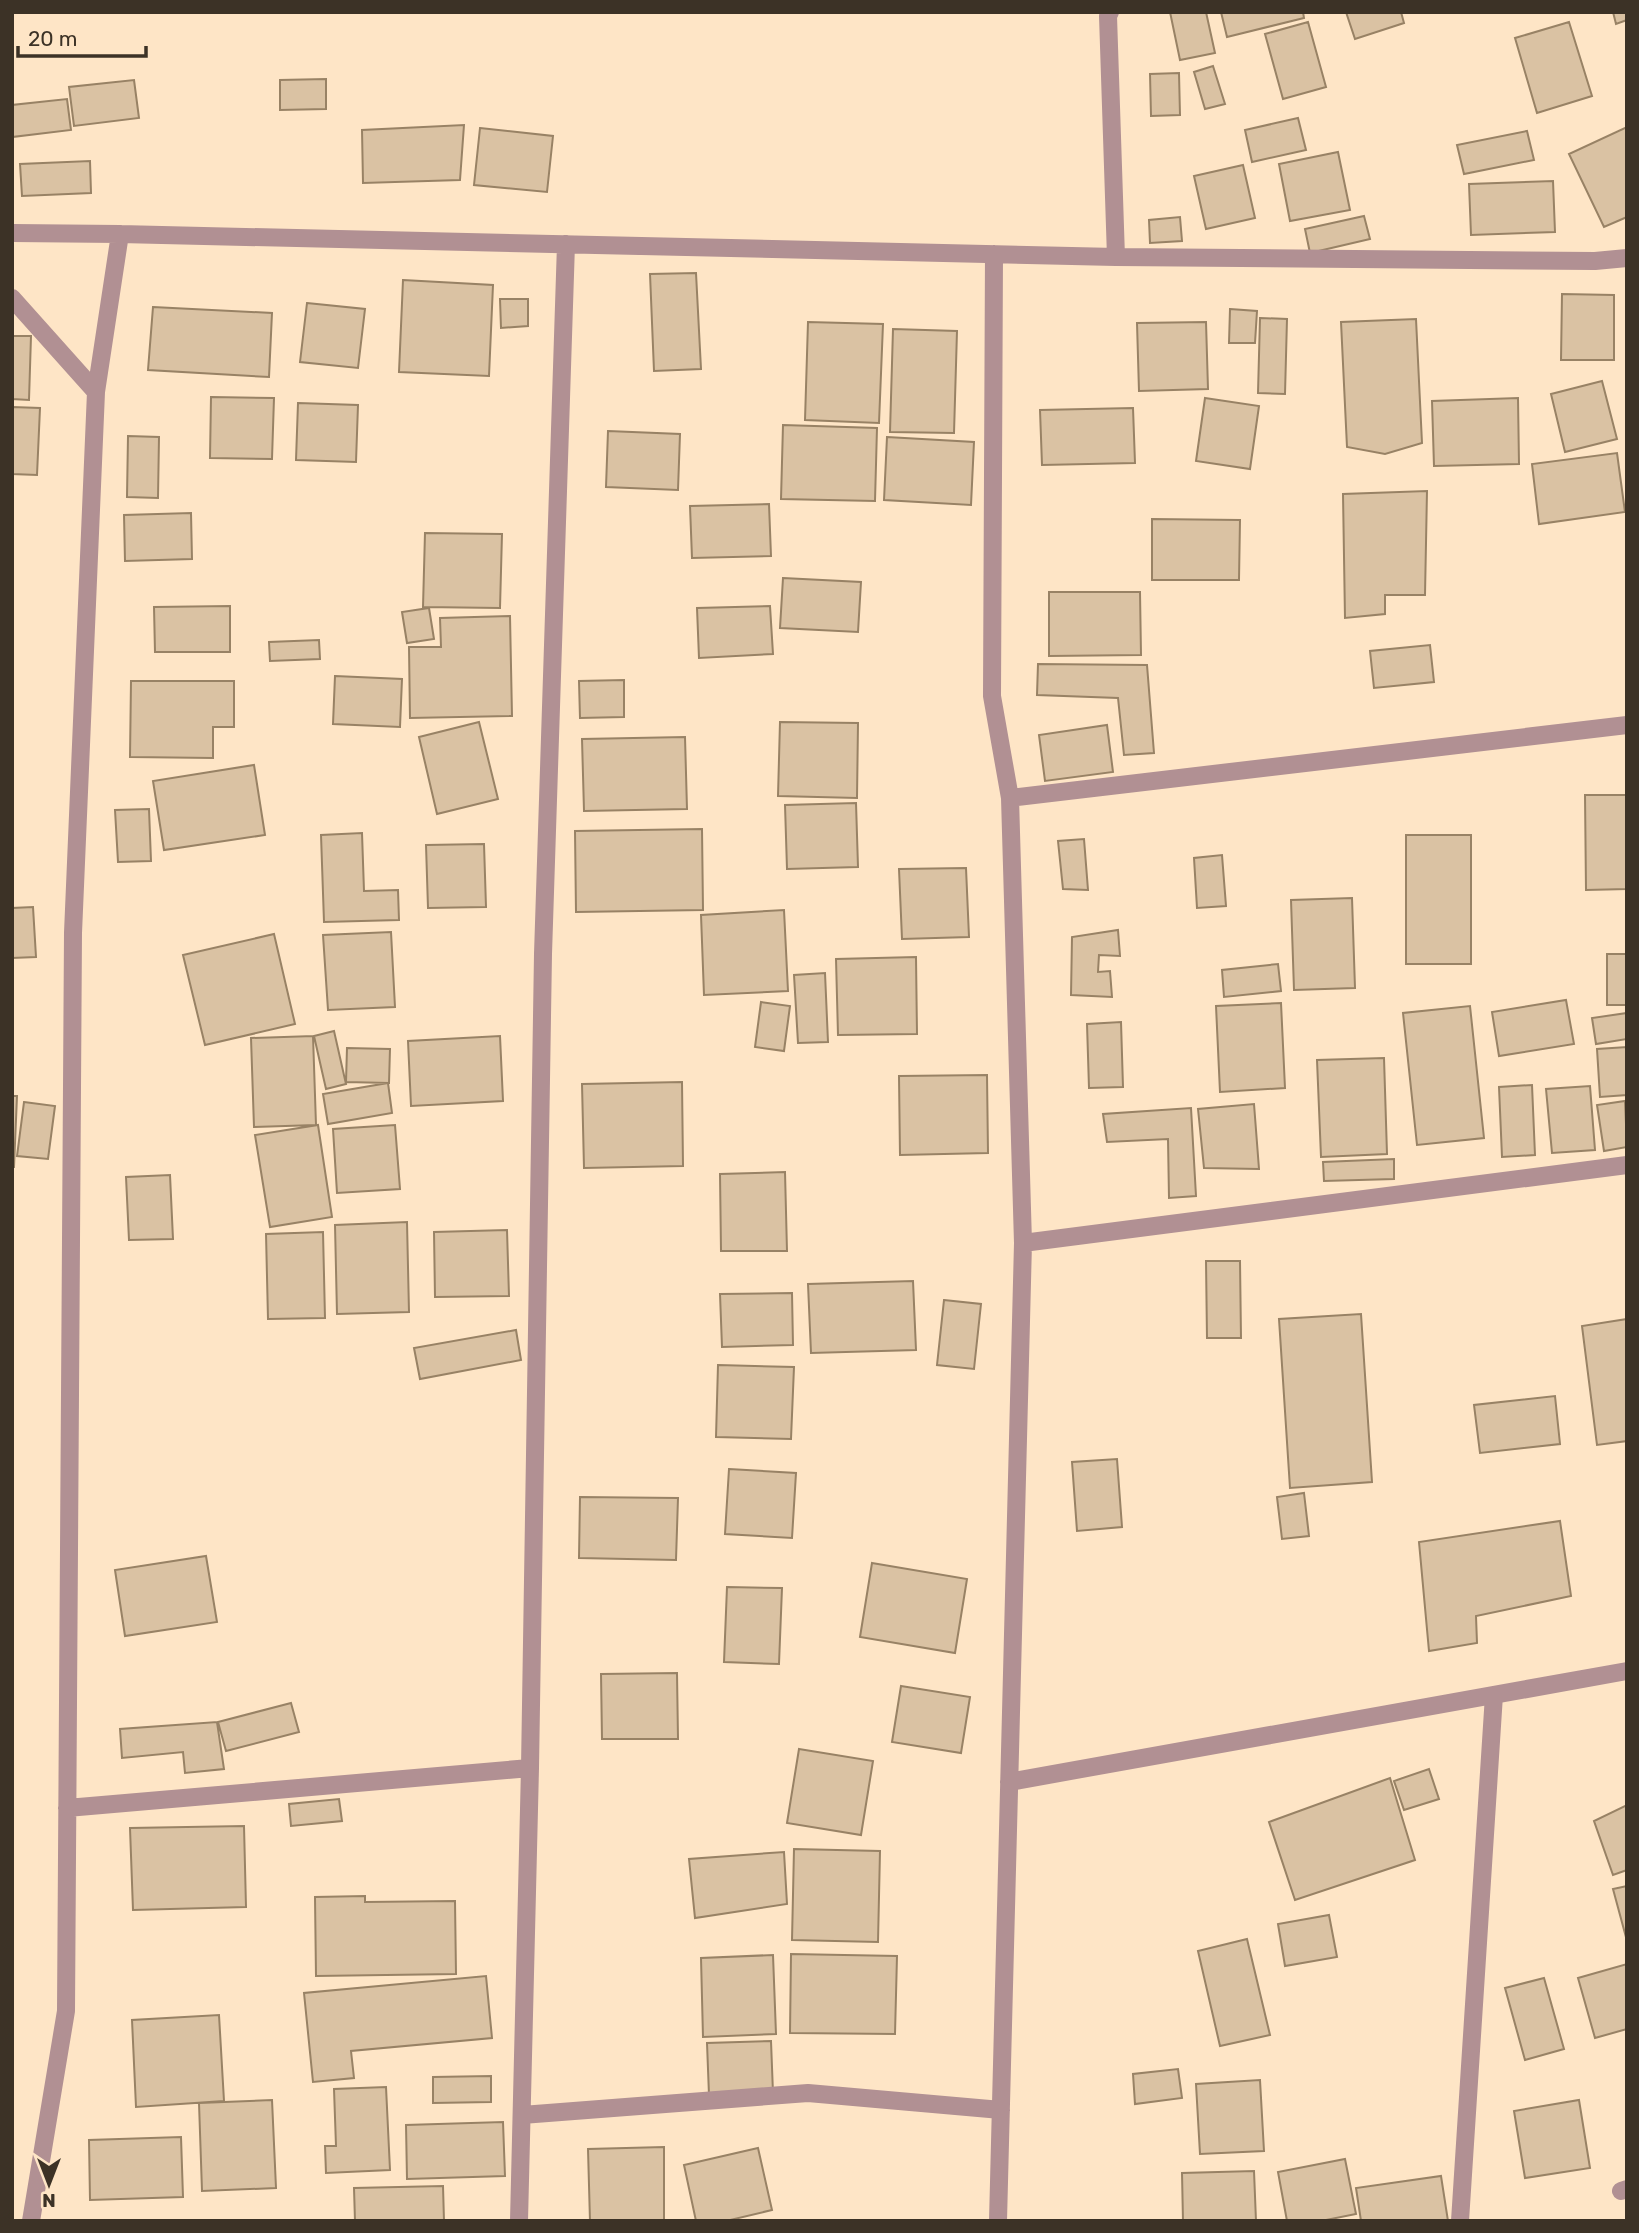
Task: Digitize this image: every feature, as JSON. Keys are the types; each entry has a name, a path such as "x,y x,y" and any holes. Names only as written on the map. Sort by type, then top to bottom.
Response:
{"street":[{"path":"1110,12 1116,257"},
{"path":"12,233 1116,257 1595,261 1627,258"},
{"path":"31,2221 66,2011 74,933 96,392 120,234"},
{"path":"519,2221 530,1768 543,954 566,244"},
{"path":"994,254 992,696 1010,798 1023,1243 998,2221"},
{"path":"12,299 96,392"},
{"path":"1010,798 1627,726"},
{"path":"1023,1243 1627,1166"},
{"path":"1009,1782 1627,1671"},
{"path":"1460,2221 1494,1695"},
{"path":"67,1808 530,1768"},
{"path":"522,2115 808,2093 1001,2110"}],"building":[{"path":"1170,12 1206,12 1215,53 1180,60"},
{"path":"1221,12 1303,12 1304,18 1227,37"},
{"path":"1346,12 1401,12 1404,23 1355,39"},
{"path":"1613,12 1627,12 1627,20 1616,24"},
{"path":"1308,22 1326,87 1283,99 1265,34"},
{"path":"1569,22 1592,96 1537,113 1515,38"},
{"path":"1213,66 1225,104 1205,109 1194,72"},
{"path":"1179,73 1180,115 1151,116 1150,74"},
{"path":"326,79 326,109 280,110 280,80"},
{"path":"134,80 139,118 74,126 69,87"},
{"path":"67,99 71,130 12,137 12,105"},
{"path":"1298,118 1306,150 1252,162 1245,130"},
{"path":"464,125 460,180 363,183 362,130"},
{"path":"1627,127 1627,217 1604,227 1569,154"},
{"path":"480,128 553,136 547,192 474,185"},
{"path":"1527,131 1534,160 1464,174 1457,145"},
{"path":"1338,152 1350,210 1290,221 1279,164"},
{"path":"90,161 91,193 22,196 20,164"},
{"path":"1243,165 1255,218 1206,229 1194,176"},
{"path":"1553,181 1555,232 1471,235 1469,184"},
{"path":"1364,216 1370,239 1310,253 1305,229"},
{"path":"1180,217 1182,241 1150,243 1149,220"},
{"path":"696,273 701,369 654,371 650,274"},
{"path":"403,280 493,285 489,376 399,372"},
{"path":"1562,294 1614,295 1614,360 1561,360"},
{"path":"500,299 528,299 528,326 501,328"},
{"path":"307,303 365,309 358,368 300,362"},
{"path":"153,307 272,313 269,377 148,370"},
{"path":"1230,309 1257,311 1255,343 1229,343"},
{"path":"1260,318 1287,319 1285,394 1258,393"},
{"path":"1416,319 1422,443 1385,454 1347,447 1341,322"},
{"path":"808,322 883,324 879,423 805,420"},
{"path":"1206,322 1208,389 1139,391 1137,323"},
{"path":"893,329 957,331 954,433 890,432"},
{"path":"12,336 31,336 29,400 12,399"},
{"path":"1602,381 1617,439 1565,452 1551,394"},
{"path":"211,397 274,398 272,459 210,458"},
{"path":"1205,398 1259,406 1250,469 1196,461"},
{"path":"1518,398 1519,464 1434,466 1432,401"},
{"path":"298,403 358,405 356,462 296,460"},
{"path":"12,407 40,408 37,475 12,474"},
{"path":"1133,408 1135,463 1042,465 1040,410"},
{"path":"783,425 877,428 875,501 781,499"},
{"path":"608,431 680,434 678,490 606,487"},
{"path":"128,436 159,437 158,498 127,497"},
{"path":"887,437 974,442 971,505 884,500"},
{"path":"1617,453 1625,512 1539,524 1532,464"},
{"path":"1427,491 1425,595 1385,595 1385,614 1345,618 1343,494"},
{"path":"769,504 771,556 692,558 690,506"},
{"path":"191,513 192,559 125,561 124,515"},
{"path":"1152,519 1240,520 1239,580 1152,580"},
{"path":"425,533 502,534 500,608 423,607"},
{"path":"783,578 861,582 858,632 780,628"},
{"path":"1049,592 1140,592 1141,655 1049,656"},
{"path":"230,606 230,652 155,652 154,607"},
{"path":"770,606 773,654 699,658 697,608"},
{"path":"429,608 434,639 407,643 402,612"},
{"path":"510,616 512,716 410,718 409,647 441,647 440,618"},
{"path":"319,640 320,659 270,661 269,642"},
{"path":"1430,645 1434,682 1374,688 1370,651"},
{"path":"1038,664 1147,665 1154,753 1124,755 1118,698 1037,695"},
{"path":"335,676 402,679 400,727 333,724"},
{"path":"624,680 624,717 580,718 579,681"},
{"path":"131,681 234,681 234,727 213,727 213,758 130,757"},
{"path":"479,722 498,799 437,814 419,737"},
{"path":"780,722 858,723 857,798 778,796"},
{"path":"1107,725 1113,772 1045,781 1039,735"},
{"path":"685,737 687,809 584,811 582,739"},
{"path":"254,765 265,835 164,850 153,781"},
{"path":"1585,795 1627,795 1627,889 1586,890"},
{"path":"856,803 858,867 787,869 785,805"},
{"path":"149,809 151,861 118,862 115,810"},
{"path":"702,829 703,910 576,912 575,831"},
{"path":"362,833 364,891 398,890 399,920 324,922 321,835"},
{"path":"1406,835 1471,835 1471,964 1406,964"},
{"path":"1084,839 1088,890 1063,889 1058,841"},
{"path":"484,844 486,907 428,908 426,845"},
{"path":"1222,855 1226,906 1197,908 1194,858"},
{"path":"966,868 969,937 902,939 899,869"},
{"path":"1352,898 1355,988 1294,990 1291,900"},
{"path":"33,907 36,957 12,958 12,908"},
{"path":"784,910 788,991 704,995 701,915"},
{"path":"1118,930 1120,956 1099,955 1098,972 1110,971 1112,997 1071,995 1072,937"},
{"path":"391,932 395,1007 328,1010 323,935"},
{"path":"274,934 295,1024 205,1045 183,955"},
{"path":"1607,954 1627,954 1627,1005 1607,1005"},
{"path":"916,957 917,1034 838,1035 836,959"},
{"path":"1278,964 1281,991 1224,997 1222,970"},
{"path":"825,973 828,1042 798,1043 794,975"},
{"path":"1566,1000 1574,1044 1499,1056 1492,1012"},
{"path":"761,1002 790,1006 784,1051 755,1047"},
{"path":"1281,1003 1285,1088 1220,1092 1216,1006"},
{"path":"1470,1006 1484,1138 1417,1145 1403,1013"},
{"path":"1627,1013 1627,1039 1596,1044 1592,1018"},
{"path":"1121,1022 1123,1087 1089,1088 1087,1024"},
{"path":"334,1031 346,1084 326,1089 314,1036"},
{"path":"313,1036 316,1125 254,1127 251,1038"},
{"path":"500,1036 503,1101 411,1106 408,1041"},
{"path":"1627,1047 1627,1095 1600,1097 1597,1049"},
{"path":"347,1048 390,1049 389,1083 346,1082"},
{"path":"1384,1058 1387,1154 1321,1157 1317,1060"},
{"path":"987,1075 988,1153 900,1155 899,1076"},
{"path":"682,1082 683,1166 584,1168 582,1084"},
{"path":"388,1083 392,1113 328,1124 323,1094"},
{"path":"1532,1085 1535,1155 1502,1157 1499,1087"},
{"path":"1590,1086 1595,1150 1552,1153 1546,1089"},
{"path":"12,1096 17,1096 14,1167 12,1167"},
{"path":"1625,1101 1627,1147 1604,1151 1597,1105"},
{"path":"24,1102 55,1106 48,1159 17,1156"},
{"path":"1254,1104 1259,1169 1204,1168 1198,1109"},
{"path":"1191,1108 1196,1196 1169,1198 1168,1139 1107,1142 1103,1114"},
{"path":"318,1125 332,1217 270,1227 255,1135"},
{"path":"395,1125 400,1189 337,1193 333,1129"},
{"path":"1394,1159 1394,1179 1324,1181 1323,1162"},
{"path":"785,1172 787,1251 721,1251 720,1174"},
{"path":"170,1175 173,1239 129,1240 126,1177"},
{"path":"407,1222 409,1312 337,1314 335,1225"},
{"path":"507,1230 509,1296 435,1297 434,1232"},
{"path":"323,1232 325,1318 268,1319 266,1234"},
{"path":"1206,1261 1240,1261 1241,1338 1207,1338"},
{"path":"913,1281 916,1350 811,1353 808,1284"},
{"path":"792,1293 793,1345 722,1347 720,1294"},
{"path":"944,1300 981,1304 974,1369 937,1365"},
{"path":"1361,1314 1372,1482 1290,1488 1279,1319"},
{"path":"1627,1319 1627,1441 1597,1445 1582,1326"},
{"path":"516,1330 521,1360 420,1379 414,1348"},
{"path":"718,1365 794,1367 791,1439 716,1437"},
{"path":"1555,1396 1560,1444 1480,1453 1474,1405"},
{"path":"1117,1459 1122,1527 1077,1531 1072,1462"},
{"path":"729,1469 796,1473 792,1538 725,1534"},
{"path":"1304,1493 1309,1536 1282,1539 1277,1497"},
{"path":"580,1497 678,1498 676,1560 579,1558"},
{"path":"1560,1521 1571,1596 1476,1616 1477,1643 1429,1651 1419,1542"},
{"path":"206,1556 217,1622 125,1636 115,1570"},
{"path":"872,1563 967,1579 955,1653 860,1637"},
{"path":"727,1587 782,1588 779,1664 724,1662"},
{"path":"677,1673 678,1739 602,1739 601,1674"},
{"path":"901,1686 970,1697 961,1753 892,1742"},
{"path":"291,1703 299,1732 226,1751 218,1722"},
{"path":"217,1722 224,1769 185,1773 183,1752 122,1758 120,1729"},
{"path":"799,1749 873,1761 861,1835 787,1823"},
{"path":"1429,1769 1439,1799 1404,1810 1394,1781"},
{"path":"1390,1778 1415,1860 1295,1900 1269,1822"},
{"path":"339,1799 342,1821 291,1826 289,1804"},
{"path":"1627,1805 1627,1870 1613,1875 1594,1821"},
{"path":"244,1826 246,1907 133,1910 130,1828"},
{"path":"794,1849 880,1851 878,1942 792,1940"},
{"path":"784,1852 787,1904 695,1918 689,1859"},
{"path":"1627,1886 1627,1941 1613,1889"},
{"path":"365,1896 365,1902 455,1901 456,1974 316,1976 315,1897"},
{"path":"1329,1915 1337,1957 1285,1966 1278,1924"},
{"path":"1247,1939 1270,2035 1220,2046 1198,1951"},
{"path":"791,1954 897,1956 895,2034 790,2033"},
{"path":"773,1955 776,2034 703,2037 701,1958"},
{"path":"1627,1964 1627,2029 1595,2038 1578,1978"},
{"path":"486,1976 492,2038 351,2051 354,2078 313,2082 304,1993"},
{"path":"1544,1978 1564,2049 1525,2060 1505,1988"},
{"path":"219,2015 224,2101 136,2107 132,2020"},
{"path":"771,2041 773,2093 709,2095 707,2043"},
{"path":"1178,2069 1182,2098 1135,2104 1133,2074"},
{"path":"491,2076 491,2102 433,2103 433,2077"},
{"path":"1260,2080 1264,2151 1200,2154 1196,2084"},
{"path":"386,2087 390,2170 326,2173 325,2146 336,2146 334,2089"},
{"path":"272,2100 276,2188 202,2191 199,2103"},
{"path":"1579,2100 1590,2168 1525,2178 1514,2111"},
{"path":"503,2122 505,2176 407,2179 406,2125"},
{"path":"181,2137 183,2197 90,2200 89,2140"},
{"path":"664,2147 664,2221 590,2221 588,2149"},
{"path":"758,2148 772,2210 726,2221 696,2221 684,2165"},
{"path":"1345,2159 1356,2214 1321,2221 1287,2221 1278,2172"},
{"path":"1254,2171 1256,2221 1183,2221 1182,2173"},
{"path":"1441,2176 1448,2221 1361,2221 1356,2188"},
{"path":"443,2186 444,2221 355,2221 354,2188"}]}
